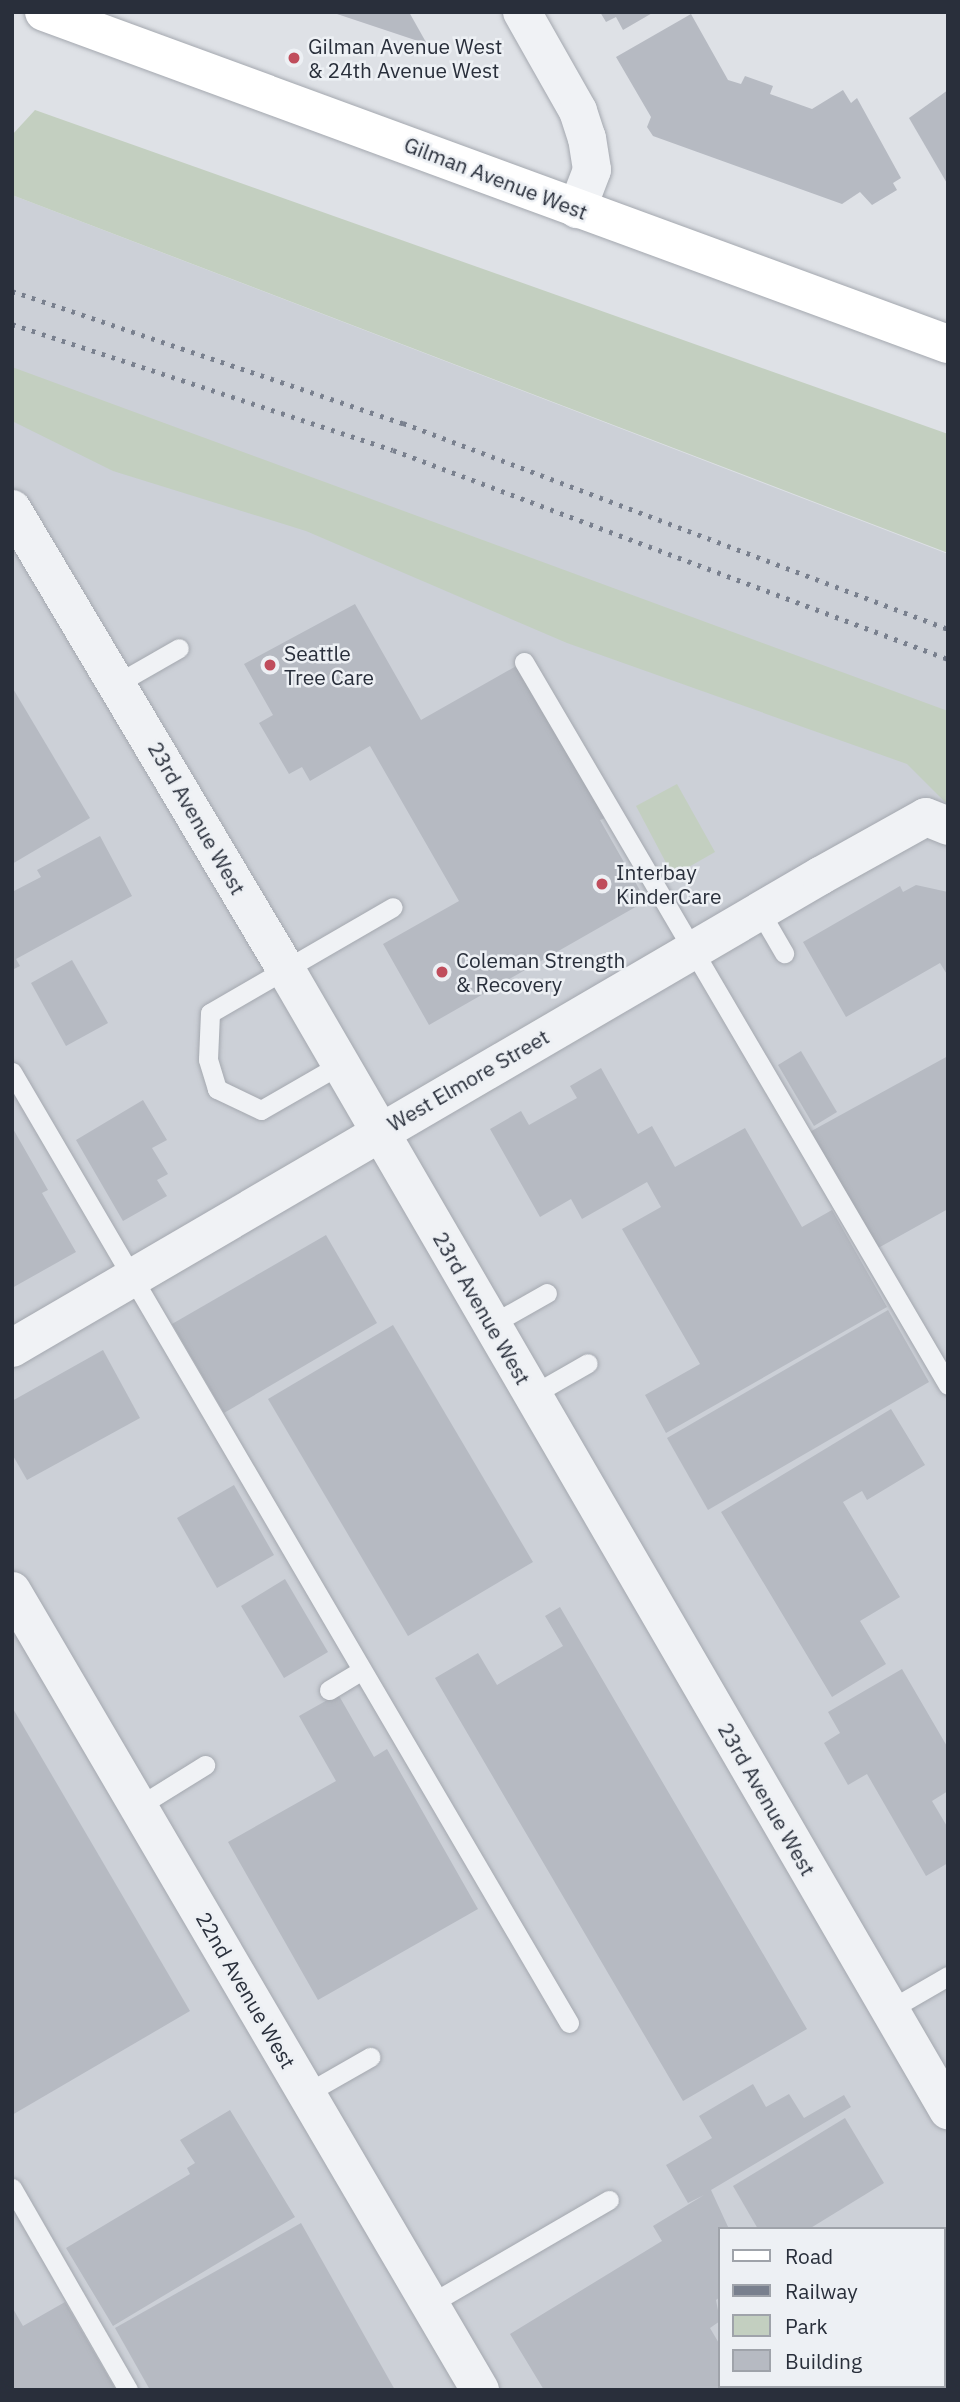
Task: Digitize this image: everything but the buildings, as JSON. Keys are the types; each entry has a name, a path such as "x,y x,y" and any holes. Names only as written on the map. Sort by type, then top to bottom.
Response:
{"main road":[{"name":"Gilman Avenue West","path":"44,12 948,344"}],"street":[{"path":"522,12 578,111 587,138 592,170 577,209"},
{"name":"23rd Avenue West","path":"12,509 118,683 285,968 948,2110"},
{"name":"West Elmore Street","path":"12,1348 692,948 937,821"},
{"name":"22nd Avenue West","path":"12,1591 480,2390"}],"lane":[{"path":"118,683 180,648"},
{"path":"524,662 948,1385"},
{"path":"341,1064 261,1110 217,1089 208,1059 210,1013 393,907"},
{"path":"759,911 784,953"},
{"path":"12,1072 569,2023"},
{"path":"492,1324 547,1293"},
{"path":"532,1395 588,1363"},
{"path":"329,1690 361,1671"},
{"path":"139,1806 205,1765"},
{"path":"890,2010 948,1976"},
{"path":"307,2093 370,2057"},
{"path":"12,2188 128,2390"},
{"path":"430,2304 609,2200"}],"shaded area":[{"path":"12,195 948,554 948,2390 12,2390"}],"green space":[{"path":"35,110 948,434 948,553 12,195 12,135"},
{"path":"12,367 948,711 948,805 907,764 567,643 306,531 113,471 12,421"},
{"path":"677,784 715,852 673,876 636,806"}],"railway":[{"path":"12,291 403,423 948,629"},
{"path":"12,324 393,450 948,659"}],"place":[{"name":"Gilman Avenue West & 24th Avenue West","path":"294,58"},
{"name":"Seattle Tree Care","path":"270,665"},
{"name":"Interbay KinderCare","path":"602,884"},
{"name":"Coleman Strength & Recovery","path":"442,972"}]}
